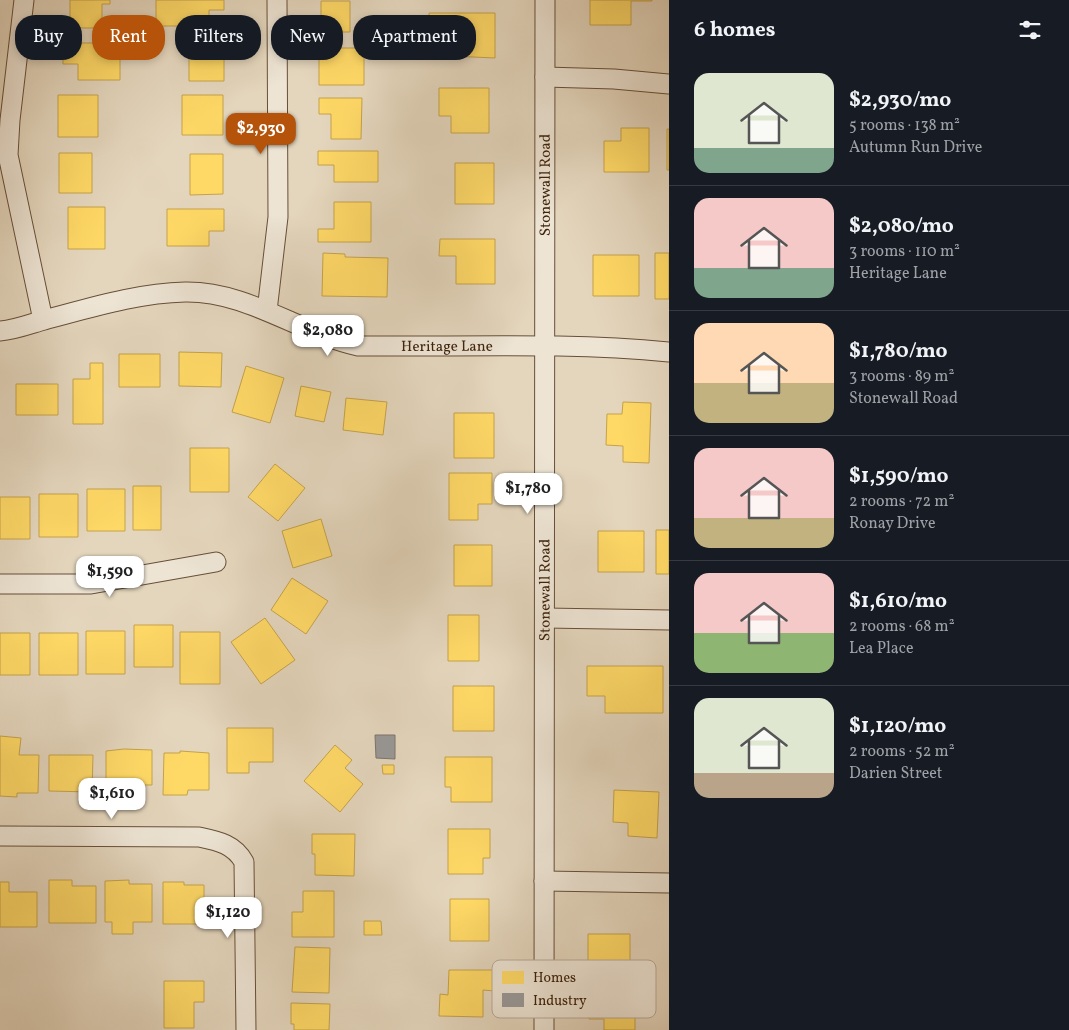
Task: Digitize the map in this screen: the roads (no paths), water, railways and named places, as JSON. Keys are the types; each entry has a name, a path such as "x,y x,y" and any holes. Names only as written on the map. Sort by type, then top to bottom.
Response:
{"street":[{"path":"24,0 10,120 8,155 43,320"},
{"path":"267,311 278,218 277,0"},
{"name":"Stonewall Road","path":"544,960 545,0"},
{"path":"545,77 614,79 669,84"},
{"name":"Heritage Lane","path":"0,331 140,296 186,292 223,296 267,311 336,342 358,346 636,348 669,352"},
{"path":"0,584 91,584 216,562"},
{"path":"545,618 669,620"},
{"path":"0,836 199,837 222,841 239,853 244,862 246,1030"},
{"path":"544,881 669,883"}]}
